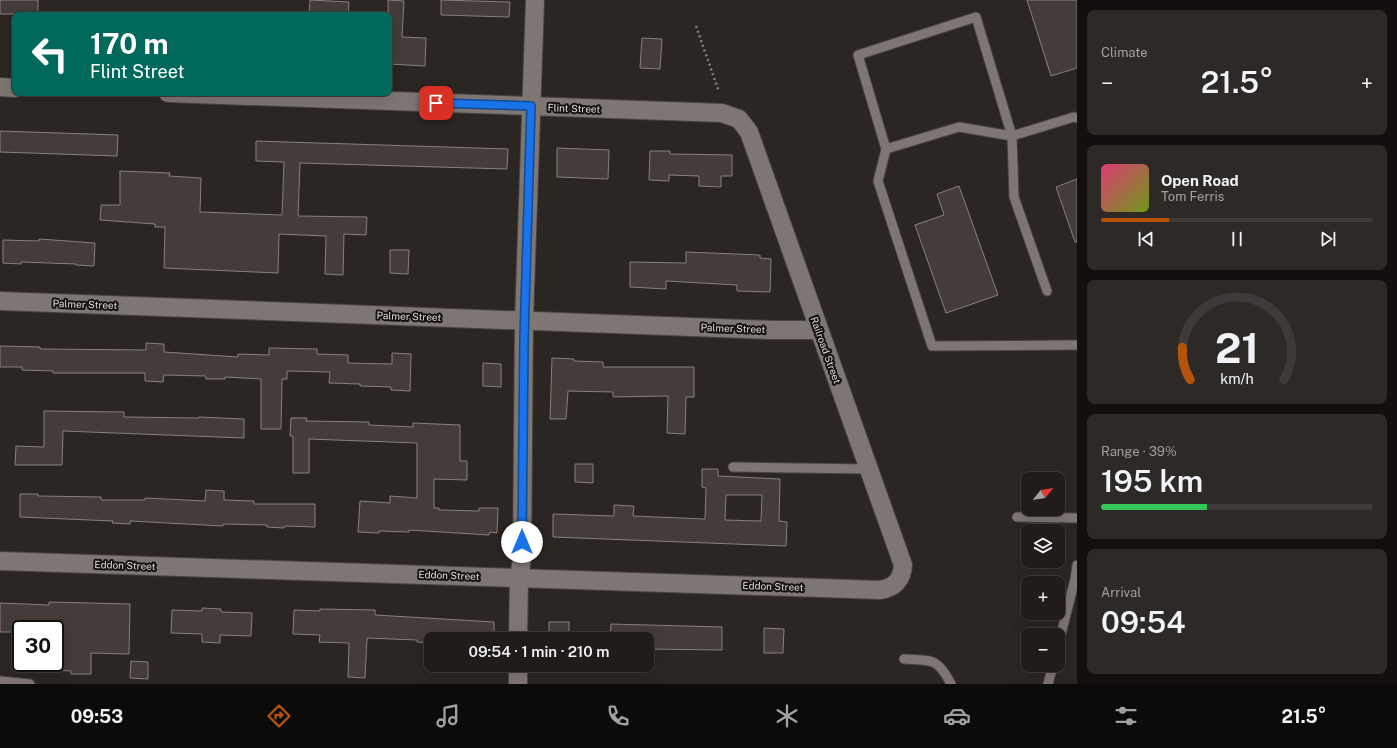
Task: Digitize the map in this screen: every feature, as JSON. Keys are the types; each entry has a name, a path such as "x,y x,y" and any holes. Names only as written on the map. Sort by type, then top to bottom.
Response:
{"street":[{"path":"518,632 519,578 522,558 524,320 535,0"},
{"path":"0,87 12,88"},
{"name":"Flint Street","path":"252,96 722,113 739,118"},
{"name":"Railroad Street","path":"739,118 749,132 818,330 903,565 902,574 896,584"},
{"name":"Palmer Street","path":"0,301 818,330"},
{"name":"Eddon Street","path":"0,561 880,590 896,584"},
{"path":"518,672 518,684"}],"lane":[{"path":"1047,291 1014,197 1012,136 976,17 858,55 886,149 878,181 932,346 1077,345"},
{"path":"886,149 959,127 1012,136 1074,117 1077,118"},
{"path":"733,467 869,469"},
{"path":"1017,517 1077,518"},
{"path":"1063,628 1077,565"},
{"path":"904,659 934,661 943,668 951,684"},
{"path":"1048,684 1051,672"},
{"path":"0,681 30,684"}],"path":[{"path":"696,26 719,92"}],"building":[{"path":"0,0 38,0 38,12 12,12 12,14 0,14"},
{"path":"310,0 349,2 348,12 309,12"},
{"path":"388,0 404,1 402,37 426,38 425,66 392,64 392,12 388,12"},
{"path":"441,0 510,2 509,17 441,15"},
{"path":"1027,0 1077,0 1077,68 1051,76"},
{"path":"642,38 662,39 660,69 640,68"},
{"path":"0,131 118,135 117,156 0,152"},
{"path":"256,141 508,149 507,169 300,163 298,216 367,217 366,235 344,234 343,275 325,274 326,236 279,234 278,273 164,268 165,227 155,227 155,224 100,220 101,205 120,205 120,171 170,173 169,176 201,178 200,212 282,215 284,162 256,161"},
{"path":"557,148 609,150 608,179 557,177"},
{"path":"650,151 670,151 670,154 732,155 732,176 721,176 721,187 699,186 699,176 669,175 669,181 649,180"},
{"path":"1077,179 1077,242 1075,242 1056,187"},
{"path":"959,186 998,295 946,313 915,225 944,215 937,194"},
{"path":"39,239 95,243 94,266 21,262 21,264 3,263 3,240 39,241"},
{"path":"390,250 409,250 408,274 390,273"},
{"path":"686,252 760,255 760,258 771,259 770,292 737,291 737,285 666,281 666,289 630,287 630,262 686,263"},
{"path":"146,343 164,344 164,352 238,357 238,354 269,355 269,348 317,349 317,354 348,355 348,363 392,364 392,353 411,354 410,391 391,390 391,387 329,383 330,372 287,371 287,379 282,379 281,429 261,429 261,379 225,377 225,379 206,379 206,376 164,375 163,382 145,381 145,373 53,373 53,371 22,370 22,367 0,367 0,346 40,347 40,349 146,350"},
{"path":"552,358 574,359 574,361 603,362 603,367 694,367 694,397 686,397 685,434 667,433 668,396 613,397 613,392 568,391 566,419 550,419"},
{"path":"483,363 501,364 501,387 483,386"},
{"path":"44,411 124,412 124,417 199,417 244,419 244,438 63,431 62,465 15,465 16,446 44,447"},
{"path":"291,418 307,418 306,421 369,422 369,425 413,427 413,423 460,425 460,461 467,461 467,480 434,479 434,508 439,508 439,510 479,511 479,508 498,508 497,533 490,532 489,535 409,530 409,532 358,532 360,501 390,503 390,496 417,498 417,443 309,439 309,473 293,473 293,436 290,436"},
{"path":"575,464 593,464 593,483 575,482"},
{"path":"702,469 718,469 718,476 780,479 779,521 787,522 786,546 553,537 553,514 614,516 614,505 634,506 633,516 705,519 706,488 702,487","holes":["726,495 762,495 761,521 725,520"]},
{"path":"206,490 224,491 224,500 254,501 254,504 315,504 315,527 285,526 284,528 267,527 267,525 223,524 223,526 130,521 130,524 112,523 113,521 20,517 20,494 38,494 38,496 101,497 101,500 145,500 145,498 205,501"},
{"path":"49,602 130,604 129,654 91,653 91,674 71,674 71,671 64,671 64,620 12,620 12,632 0,632 0,603 49,605"},
{"path":"202,608 221,609 221,612 252,613 251,636 220,635 220,643 202,642 202,634 171,633 172,610 202,611"},
{"path":"320,609 375,610 375,615 494,622 494,632 424,632 424,642 417,642 417,640 367,638 365,678 348,677 349,643 319,642 320,635 293,634 294,610 320,611"},
{"path":"549,622 569,622 569,632 549,632"},
{"path":"611,624 722,627 722,650 654,649 654,632 610,632"},
{"path":"764,628 784,629 783,653 764,653"},
{"path":"131,661 148,662 148,679 130,678"}],"route":[{"path":"436,103 531,106 524,340 522,542"}]}
